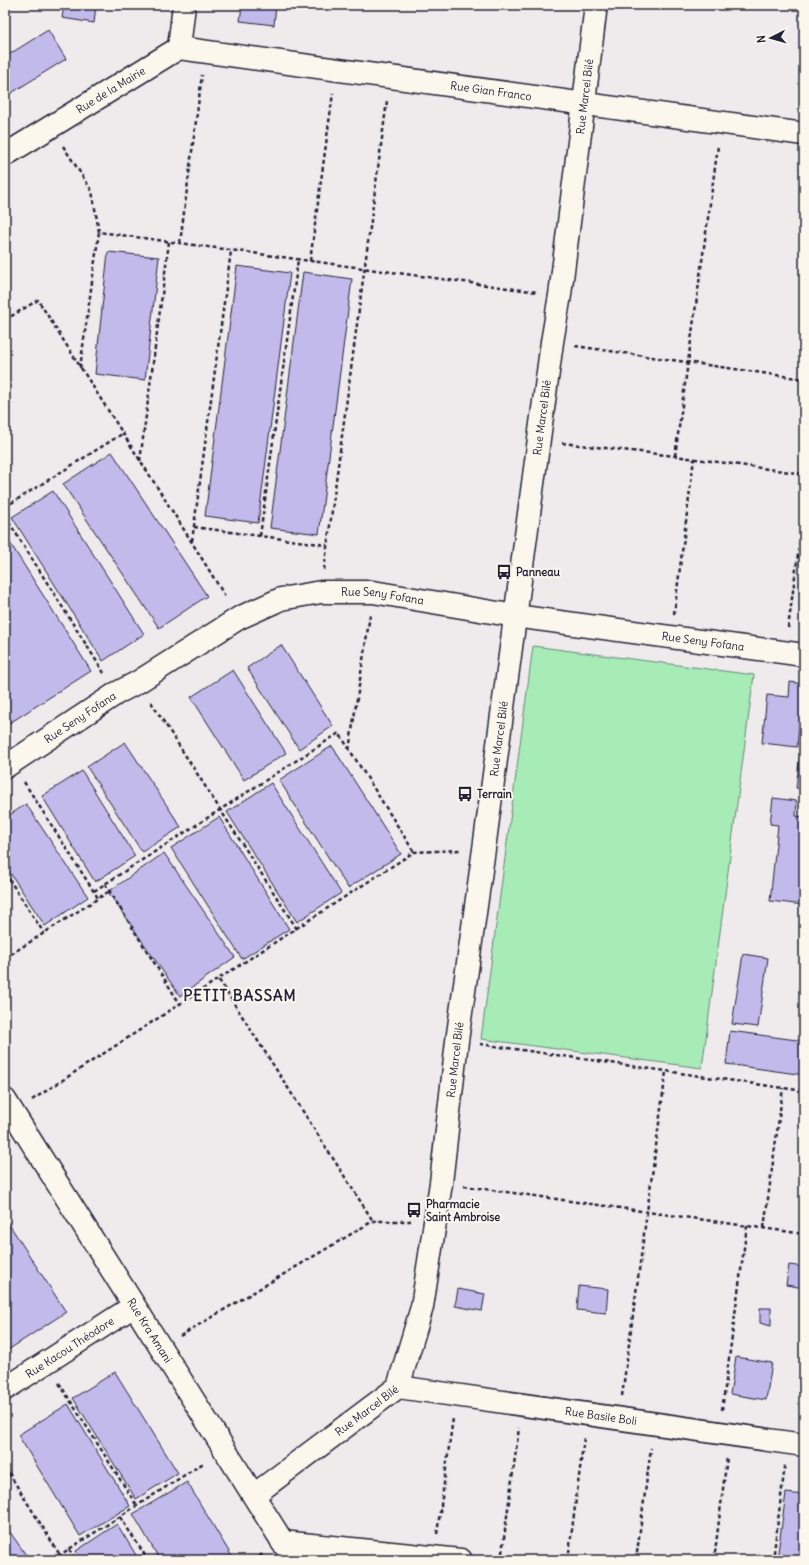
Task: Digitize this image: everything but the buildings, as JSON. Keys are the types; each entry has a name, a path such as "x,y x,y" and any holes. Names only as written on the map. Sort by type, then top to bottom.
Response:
{"street":[{"path":"178,48 184,5"},
{"name":"Rue Marcel Bilé","path":"254,1495 398,1387 422,1307 441,1183 457,1041 516,616 552,342 560,295 596,5"},
{"name":"Rue Gian Franco","path":"178,48 804,134"},
{"name":"Rue de la Mairie","path":"6,151 50,127 178,48"},
{"name":"Rue Seny Fofana","path":"8,765 117,694 239,618 281,599 321,592 373,592 516,616 794,654"},
{"name":"Rue Kra Amani","path":"9,1106 294,1560"},
{"name":"Rue Kacou Théodore","path":"5,1389 134,1306"},
{"name":"Rue Basile Boli","path":"398,1387 796,1444"},
{"path":"282,1542 434,1556 461,1560"}],"path":[{"path":"180,243 206,52"},
{"path":"310,261 336,70"},
{"path":"321,592 390,77"},
{"path":"676,456 721,123"},
{"path":"50,127 92,191 99,232 80,368"},
{"path":"99,232 560,295"},
{"path":"140,462 169,242"},
{"path":"192,541 231,251"},
{"path":"260,536 298,260"},
{"path":"5,320 38,300 122,434 192,541 239,618"},
{"path":"552,342 804,379"},
{"path":"5,506 122,434"},
{"path":"539,441 676,456 804,474"},
{"path":"670,638 694,459"},
{"path":"794,654 804,510"},
{"path":"5,516 117,694"},
{"path":"194,527 327,546"},
{"path":"349,750 373,592"},
{"path":"138,682 297,929"},
{"path":"94,891 339,732 414,852"},
{"path":"8,765 98,898"},
{"path":"9,1106 219,980 414,852 484,849"},
{"path":"5,873 44,933"},
{"path":"105,884 108,892 180,1004"},
{"path":"5,958 108,892"},
{"path":"219,980 373,1221"},
{"path":"457,1041 804,1091"},
{"path":"619,1419 666,1072"},
{"path":"764,1228 783,1088"},
{"path":"441,1183 804,1234"},
{"path":"161,1348 373,1221 435,1221"},
{"path":"714,1560 725,1434 747,1226"},
{"path":"46,1362 136,1506"},
{"path":"434,1556 457,1396"},
{"path":"501,1560 522,1405"},
{"path":"568,1560 587,1414"},
{"path":"636,1560 654,1424"},
{"path":"772,1560 796,1444"},
{"path":"52,1560 224,1450"},
{"path":"5,1467 60,1555"},
{"path":"120,1517 148,1560"},
{"path":"69,1549 77,1560"}],"green space":[{"path":"533,646 754,675 702,1068 481,1039"}],"place":[{"name":"Panneau","path":"504,572"},
{"name":"Terrain","path":"465,794"},
{"name":"Pharmacie Saint Ambroise","path":"414,1210"}],"district":[{"name":"PETIT BASSAM","path":"240,996"}]}
